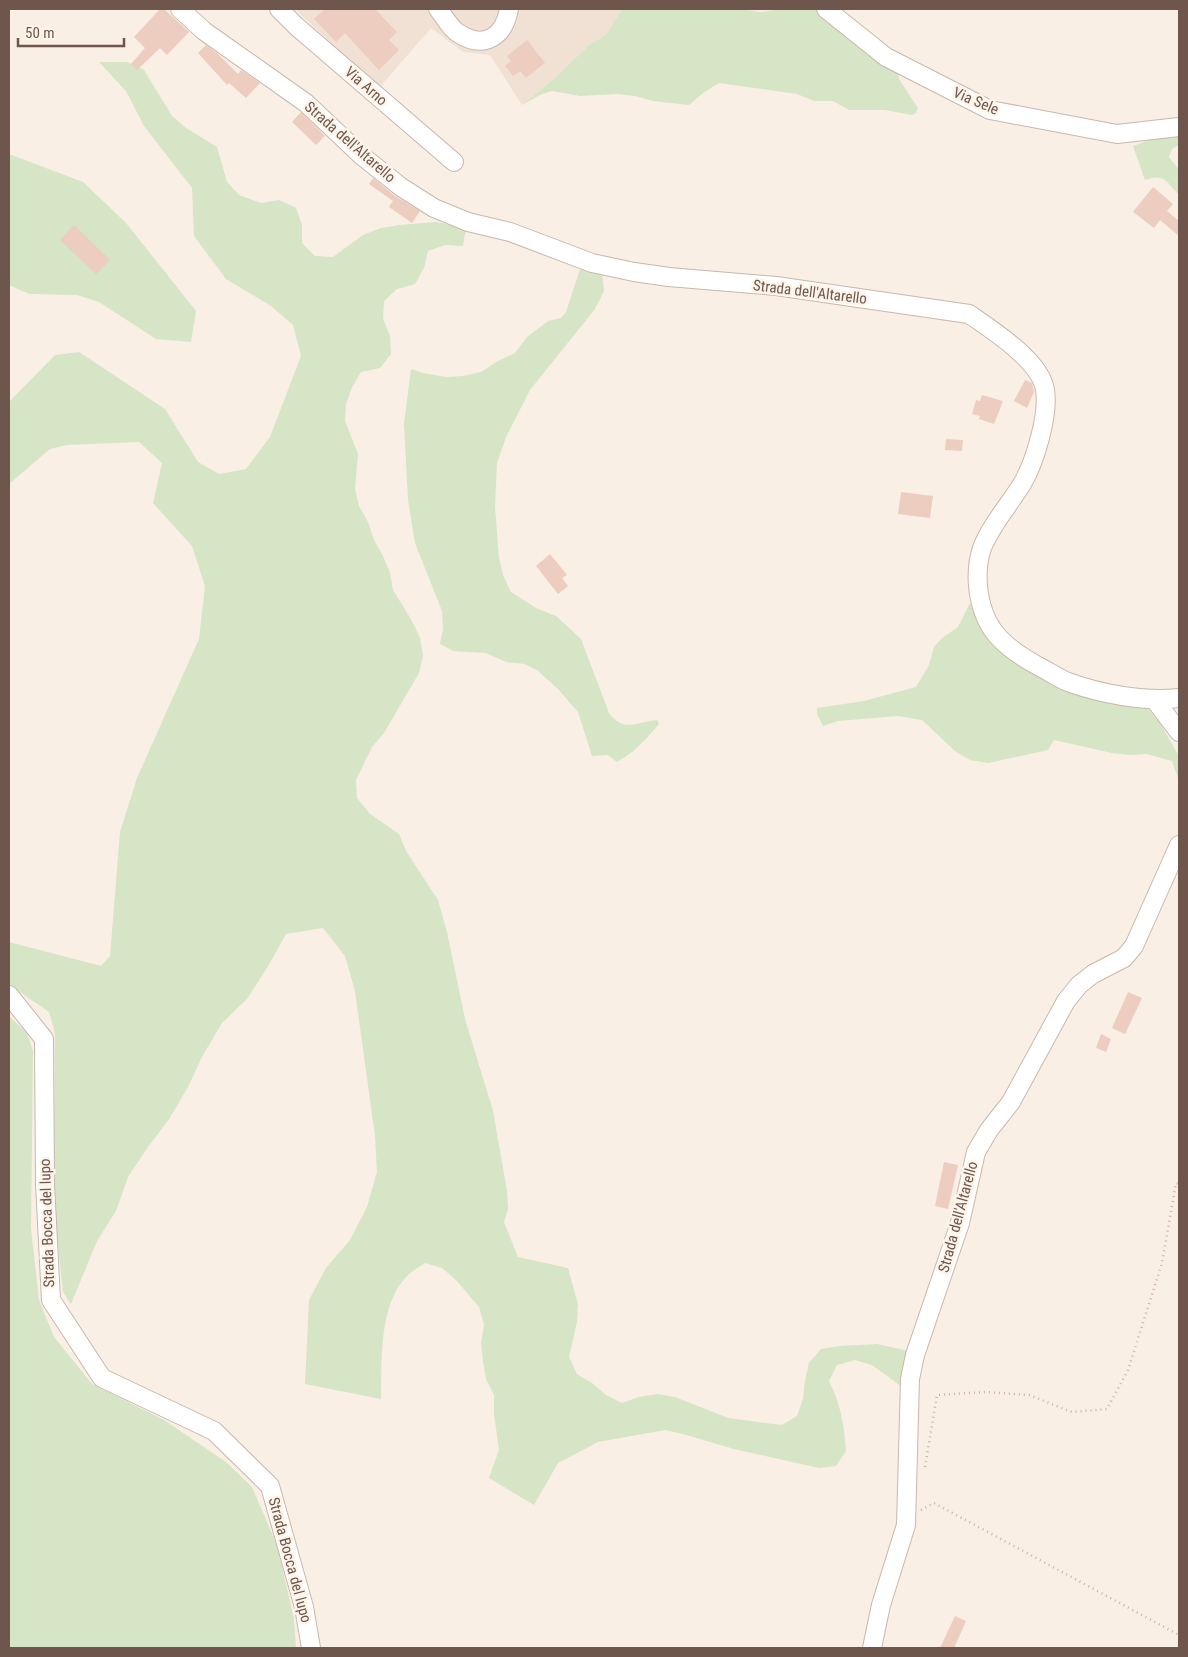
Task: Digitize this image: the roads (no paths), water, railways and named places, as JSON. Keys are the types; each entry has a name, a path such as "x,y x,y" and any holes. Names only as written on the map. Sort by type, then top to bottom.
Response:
{"street":[{"name":"Strada dell'Altarello","path":"180,9 204,31 306,103 362,156 401,187 434,208 468,222 510,232 592,263 634,272 669,277 776,286 970,314 1028,360 1042,378 1045,390 1044,418 1036,452 1023,483 996,522 982,549 977,573 980,601 989,626 1008,648 1066,681 1102,692 1154,699 1179,698"},
{"name":"Via Arno","path":"279,9 296,26 454,162"},
{"path":"438,9 456,32 474,41 491,39 505,26 509,9"},
{"name":"Via Sele","path":"826,9 886,57 990,110 1117,134 1179,127"},
{"path":"1154,699 1179,732"},
{"name":"Strada dell'Altarello","path":"872,1648 881,1605 906,1525 910,1379 915,1355 960,1223 976,1152 989,1130 1011,1102 1066,1001 1079,985 1093,974 1124,958 1134,946 1179,845"},
{"name":"Strada Bocca del lupo","path":"9,995 44,1039 44,1184 51,1300 102,1378 214,1432 270,1486 304,1607 311,1648"}]}
